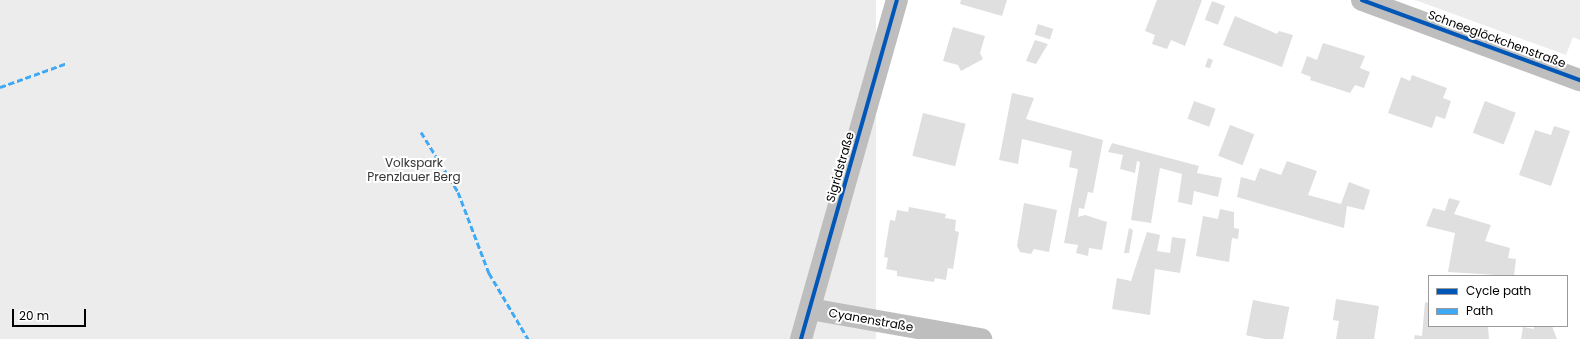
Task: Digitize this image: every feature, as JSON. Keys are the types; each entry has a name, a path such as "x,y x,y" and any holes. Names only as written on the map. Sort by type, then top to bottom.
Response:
{"street":[{"name":"Sigridstraße","path":"801,339 897,0"},
{"name":"Schneeglöckchenstraße","path":"1362,0 1580,80"},
{"name":"Cyanenstraße","path":"810,309 981,339"}],"green space":[{"name":"Volkspark Prenzlauer Berg","path":"0,0 876,0 876,339 0,339"},
{"path":"1415,0 1580,0 1580,40 1573,37 1566,55"}],"building":[{"path":"961,0 1007,0 1002,16 960,4"},
{"path":"1157,0 1202,0 1185,46 1171,40 1167,49 1152,44 1155,35 1145,31"},
{"path":"1212,1 1225,6 1218,25 1205,20"},
{"path":"1235,16 1277,34 1279,31 1293,35 1282,67 1223,45"},
{"path":"1038,24 1053,29 1050,39 1035,34"},
{"path":"953,27 985,36 980,53 983,59 961,71 958,65 943,61"},
{"path":"1035,40 1048,44 1036,64 1026,61"},
{"path":"1323,43 1365,56 1360,68 1370,72 1364,88 1355,85 1350,93 1310,80 1311,77 1301,73 1307,56 1317,60"},
{"path":"1208,58 1213,60 1210,68 1205,67"},
{"path":"1412,75 1447,88 1443,98 1451,101 1445,119 1436,116 1432,128 1388,113 1401,77 1410,81"},
{"path":"1012,93 1034,98 1026,119 1103,140 1093,193 1088,192 1084,209 1079,208 1078,217 1085,215 1107,222 1102,250 1089,248 1088,256 1076,253 1078,245 1064,243 1078,169 1069,167 1072,151 1022,139 1018,164 999,160"},
{"path":"1194,101 1216,109 1209,127 1188,119"},
{"path":"1485,101 1516,113 1504,145 1473,133"},
{"path":"923,113 966,124 955,166 912,156"},
{"path":"1230,125 1254,134 1242,165 1218,156"},
{"path":"1554,126 1570,131 1551,186 1519,175 1535,130 1551,135"},
{"path":"1112,143 1199,166 1197,173 1222,178 1218,197 1194,191 1192,205 1178,202 1182,174 1160,168 1151,223 1131,220 1140,162 1137,161 1135,173 1120,169 1123,155 1108,152"},
{"path":"1287,161 1317,171 1308,195 1341,204 1349,182 1370,190 1364,210 1347,206 1344,228 1237,197 1241,177 1255,181 1260,168 1281,175"},
{"path":"1449,198 1460,201 1454,214 1491,225 1485,241 1510,248 1508,258 1516,259 1514,275 1448,272 1455,233 1426,226 1433,208 1445,211"},
{"path":"1024,203 1057,210 1049,252 1034,249 1031,254 1020,252 1017,246"},
{"path":"909,207 946,214 945,218 956,220 955,231 959,232 953,269 948,268 946,280 935,278 934,282 897,276 897,271 886,269 888,258 884,257 890,220 895,221 897,210 908,212"},
{"path":"1220,209 1234,212 1234,228 1239,229 1238,239 1232,238 1229,262 1196,256 1203,216 1218,219"},
{"path":"1129,228 1133,230 1129,253 1124,253"},
{"path":"1147,232 1160,235 1157,251 1170,253 1172,237 1186,239 1180,273 1155,269 1150,315 1112,309 1117,278 1131,281"},
{"path":"1336,299 1379,306 1374,339 1336,339 1339,321 1333,320"},
{"path":"1253,300 1289,307 1283,339 1265,339 1246,335"},
{"path":"1425,302 1428,303 1428,327 1488,327 1489,339 1414,339 1415,335 1422,336"},
{"path":"1523,327 1534,329 1534,327 1552,327 1557,339 1521,339"}],"marked path":[{"path":"0,87 67,63"},
{"path":"421,132 458,192 489,273 528,339"}],"cycle path":[{"path":"801,339 897,0"},
{"path":"1362,0 1580,80"}]}
